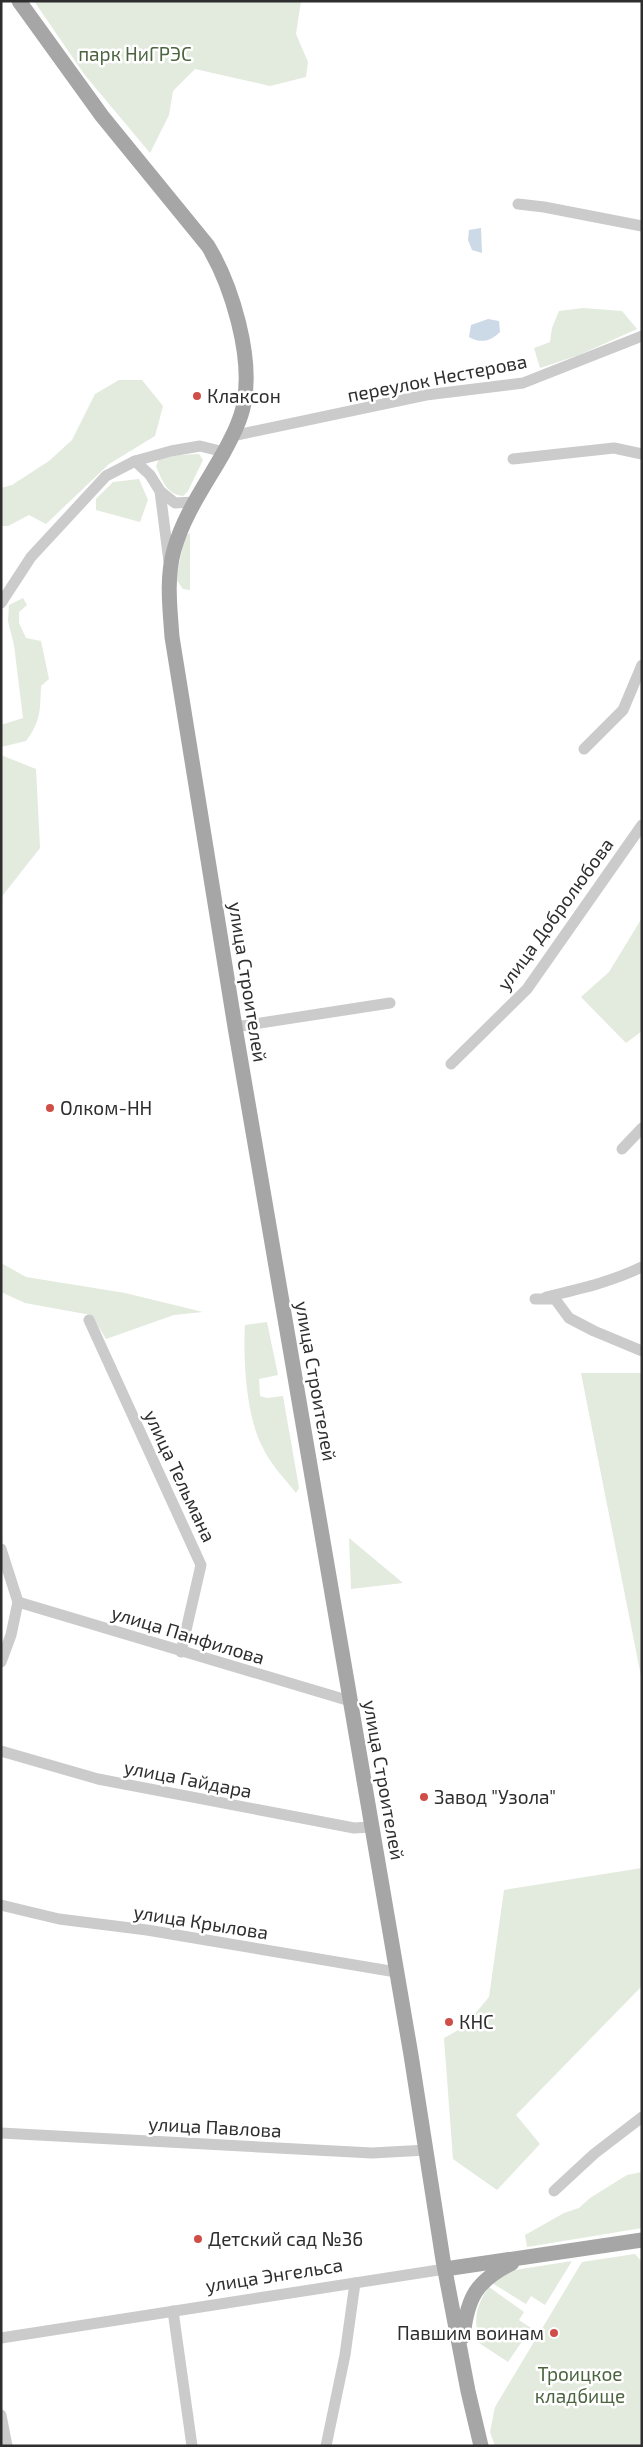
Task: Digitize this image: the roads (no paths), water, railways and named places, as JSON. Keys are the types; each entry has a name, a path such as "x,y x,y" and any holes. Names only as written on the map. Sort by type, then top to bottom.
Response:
{"main road":[{"name":"улица Строителей","path":"19,1 102,116 202,239 218,265 234,310 244,355 246,380 244,403 232,436 194,502 180,532 170,568 169,602 172,637 235,1027 427,2150 445,2269 462,2351"},
{"name":"улица Энгельса","path":"445,2269 642,2240"},
{"path":"481,2446 468,2391 462,2351 465,2321 476,2289 491,2273 522,2258"}],"street":[{"path":"518,204 544,207 642,226"},
{"name":"переулок Нестерова","path":"232,436 426,395 522,383 642,336"},
{"path":"1,603 31,557 106,476 135,462 171,451 200,446 224,452"},
{"path":"513,459 614,448 642,454"},
{"path":"135,462 150,476 160,491 175,503 194,502"},
{"path":"160,491 170,568"},
{"path":"1,582 12,588"},
{"path":"584,749 622,710 639,681 642,665"},
{"name":"улица Добролюбова","path":"451,1064 527,988 642,825"},
{"path":"235,1027 390,1003"},
{"path":"622,1149 642,1128"},
{"path":"642,1267 622,1277 594,1286 535,1299 555,1299 570,1318 594,1331 642,1350"},
{"name":"улица Тельмана","path":"89,1320 202,1565 181,1652"},
{"path":"1,1548 18,1602 11,1636 1,1662"},
{"name":"улица Панфилова","path":"18,1602 350,1701"},
{"name":"улица Гайдара","path":"1,1751 98,1778 354,1828 371,1827"},
{"name":"улица Крылова","path":"1,1905 59,1919 147,1930 396,1972"},
{"path":"554,2191 594,2154 642,2116"},
{"name":"улица Павлова","path":"1,2133 372,2153 427,2150"},
{"name":"улица Энгельса","path":"1,2338 445,2269"},
{"path":"326,2446 345,2355 355,2283"},
{"path":"173,2310 192,2446"},
{"path":"1,2415 7,2446"}],"water":[{"path":"481,228 482,253 472,250 468,240 469,230"},
{"path":"488,319 499,321 500,332 493,338 482,341 469,337 471,325"}],"place":[{"name":"Клаксон","path":"197,396"},
{"name":"Олком-НН","path":"50,1108"},
{"name":"Завод \"Узола\"","path":"424,1797"},
{"name":"КНС","path":"449,2022"},
{"name":"Детский сад №36","path":"198,2239"},
{"name":"Павшим воинам","path":"554,2333"}],"park label":[{"name":"парк НиГРЭС","path":"135,54"},
{"name":"Троицкое кладбище","path":"580,2385"}]}
